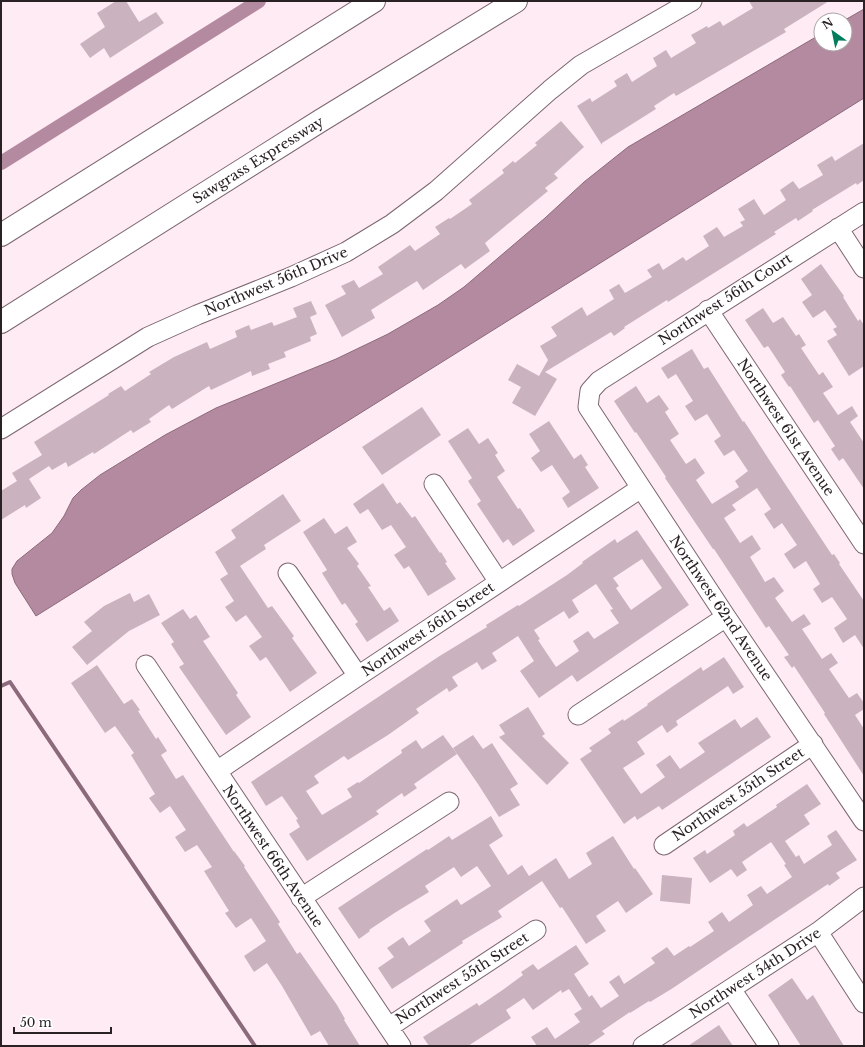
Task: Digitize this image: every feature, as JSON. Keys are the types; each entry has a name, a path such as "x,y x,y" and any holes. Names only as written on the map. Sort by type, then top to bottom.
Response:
{"highway":[{"path":"1,235 374,1"},
{"name":"Sawgrass Expressway","path":"1,322 320,121 516,1"}],"street":[{"name":"Northwest 56th Drive","path":"1,429 148,337 197,315 291,277 346,252 392,224 436,191 550,90 581,66 692,1"},
{"name":"Northwest 56th Court","path":"590,391 599,381 708,310 864,212"},
{"path":"838,228 864,268"},
{"name":"Northwest 61st Avenue","path":"708,310 864,544"},
{"name":"Northwest 62nd Avenue","path":"590,391 588,408 726,617 864,821"},
{"path":"434,484 499,582"},
{"name":"Northwest 56th Street","path":"217,772 358,676 641,488"},
{"path":"288,573 358,676"},
{"path":"578,715 726,617"},
{"name":"Northwest 66th Avenue","path":"146,665 401,1046"},
{"name":"Northwest 55th Street","path":"664,845 813,744"},
{"path":"301,898 449,802"},
{"name":"Northwest 54th Drive","path":"643,1046 818,932 864,897"},
{"name":"Northwest 55th Street","path":"389,1027 536,930"},
{"path":"818,932 864,1003"},
{"path":"731,989 769,1046"}],"shaded area":[{"path":"864,9 864,98 36,616 15,583 12,569 17,561 52,533 64,516 73,498 100,475 165,435 216,408 336,359 388,334 438,305 464,287 545,218 584,182 628,147 813,39 813,52 853,52 853,15"}],"building":[{"path":"116,1 126,1 139,22 156,12 164,23 110,58 104,48 90,58 80,44 105,27 97,13"},
{"path":"749,1 829,1 784,29 786,32 676,96 674,93 654,106 656,109 602,143 602,145 577,106 590,98 592,102 617,86 614,81 627,73 632,82 657,66 653,58 666,50 671,58 696,43 691,35 720,21 723,26 753,8"},
{"path":"561,121 584,147 554,174 558,178 545,188 548,191 485,243 490,251 465,269 461,264 423,290 417,281 371,310 375,318 342,337 325,305 346,294 341,286 354,280 359,288 383,274 378,267 410,245 415,251 440,234 435,227 472,204 469,200 504,173 502,170 513,161 515,163 537,145 535,143"},
{"path":"864,143 864,180 857,185 856,183 812,210 813,211 798,221 796,218 774,232 776,234 668,302 667,300 624,327 625,328 614,336 611,332 545,372 557,379 535,416 512,403 521,387 508,380 517,364 539,376 548,360 540,346 557,336 551,327 582,307 587,316 614,299 609,290 619,284 625,293 652,277 647,270 659,263 663,270 683,257 686,261 709,246 703,236 717,227 724,237 743,226 740,222 745,220 738,209 754,199 764,215 786,200 780,190 793,181 799,189 823,175 817,165 832,156 835,161"},
{"path":"821,264 844,296 843,297 858,321 860,319 864,325 864,366 849,376 827,341 837,335 833,329 837,327 825,310 813,318 802,302 812,295 801,279"},
{"path":"311,301 317,314 310,317 317,334 310,337 311,341 284,352 286,357 268,364 270,369 252,376 251,371 211,390 209,386 172,409 169,405 149,419 151,422 133,433 131,430 94,454 93,452 68,467 66,462 52,470 49,466 29,479 41,498 26,508 25,505 1,520 1,491 17,481 12,473 42,455 34,442 121,386 125,391 151,374 149,372 174,357 207,342 210,349 237,337 235,331 249,325 251,330 272,322 274,326 297,317 293,308"},
{"path":"763,308 773,323 783,317 796,336 799,334 806,345 801,348 819,375 823,372 833,387 823,393 838,415 852,406 858,416 850,422 864,443 864,489 843,458 839,461 831,449 835,446 818,420 814,423 781,375 785,372 768,346 764,348 745,320"},
{"path":"692,349 704,369 708,367 743,422 744,421 832,555 834,554 864,601 864,649 855,635 843,643 834,628 847,619 832,597 822,603 813,589 820,584 806,561 794,569 784,554 797,545 782,523 774,529 764,514 771,509 757,488 732,505 736,510 724,518 740,543 752,535 761,549 750,557 765,582 774,577 784,591 775,598 792,622 804,614 811,624 802,629 822,659 831,653 838,663 829,669 849,698 857,693 864,703 864,709 855,715 864,729 864,776 794,666 792,668 784,657 789,655 769,626 766,628 614,401 636,386 647,403 659,395 669,409 665,412 679,434 670,440 686,464 695,458 705,473 696,480 712,504 739,487 735,481 748,471 734,450 724,456 714,441 721,436 707,414 695,421 685,406 693,401 676,374 668,379 661,368"},
{"path":"422,407 441,435 382,475 362,447"},
{"path":"549,421 574,459 581,454 588,465 585,467 599,488 568,508 562,498 570,492 552,465 541,472 531,458 540,451 529,434"},
{"path":"468,428 479,444 488,438 498,453 495,455 505,471 497,477 518,509 520,508 535,531 513,546 508,539 503,543 477,504 481,501 468,481 472,478 448,441"},
{"path":"383,483 397,504 400,502 412,518 415,516 440,553 441,552 447,562 445,563 456,579 428,596 409,566 404,569 394,555 406,547 391,525 382,530 368,509 360,514 353,504"},
{"path":"283,494 301,521 264,545 266,549 240,566 268,608 272,606 294,636 292,638 317,673 290,692 266,657 260,661 249,646 262,637 246,615 236,622 225,607 234,601 220,579 228,574 215,552 236,538 231,530"},
{"path":"324,518 335,534 347,526 357,542 347,548 359,564 357,566 371,586 368,587 384,611 390,607 399,621 367,642 355,624 358,622 345,603 342,605 322,573 327,570 303,532"},
{"path":"637,530 689,605 577,682 572,675 539,698 520,671 534,661 518,636 492,653 497,661 482,670 477,662 452,677 458,686 449,692 447,688 416,709 419,713 388,735 348,760 344,756 314,776 319,783 306,791 322,815 352,797 347,789 358,782 359,783 402,753 401,750 416,740 422,749 443,735 457,754 414,784 417,788 404,797 402,793 376,811 379,814 307,861 289,834 300,827 296,820 298,819 282,796 266,806 251,782 438,657 487,627 486,625 567,575 583,563 582,562 615,539 617,543","holes":["642,559 662,588 631,610 616,588 619,586 613,578","596,584 613,609 610,610 619,623 594,639 588,631 573,641 579,651 556,667 538,640 540,639 534,630 564,611 569,619 579,612 572,600"]},
{"path":"130,593 134,602 149,594 160,615 129,631 87,665 72,647 92,631 84,622 104,606"},
{"path":"183,609 190,619 196,615 210,637 203,641 238,693 236,695 251,717 226,735 179,667 184,664 171,644 174,642 161,623"},
{"path":"724,657 744,687 733,694 728,686 676,721 678,725 667,733 662,725 637,742 645,754 623,768 641,794 665,777 656,765 670,755 680,769 705,752 698,743 735,719 741,728 757,717 771,737 662,810 659,806 637,820 635,816 624,824 580,759 592,751 589,748 611,733 608,729 623,719 624,721 648,705 647,704 701,667 703,671"},
{"path":"97,665 124,704 132,699 140,710 138,711 156,739 158,737 167,751 161,755 176,779 183,775 234,852 245,866 244,867 280,922 278,924 297,954 300,952 337,1005 345,1019 344,1020 360,1046 329,1046 320,1031 311,1036 267,963 254,972 244,956 266,941 251,918 236,928 225,913 229,911 204,871 212,867 197,845 185,852 175,837 186,830 170,806 160,813 149,798 155,794 131,755 134,753 115,726 105,733 71,683"},
{"path":"528,707 545,734 542,736 569,763 547,785 499,737 505,734 499,725"},
{"path":"473,735 483,749 492,743 518,784 510,789 520,805 499,817 453,748"},
{"path":"807,784 821,804 804,815 810,824 785,841 796,857 799,855 804,864 832,845 827,836 836,830 857,860 836,873 840,878 829,886 828,884 673,988 630,1012 602,1031 605,1034 587,1046 537,1046 531,1037 547,1027 555,1039 580,1022 574,1014 582,1009 569,989 562,993 561,990 533,1010 524,998 506,1010 511,1018 468,1046 429,1046 423,1037 477,1003 479,1006 523,975 521,972 533,964 538,970 576,945 589,964 574,974 589,997 592,995 601,1008 619,996 609,982 619,975 624,984 655,963 651,958 667,947 674,956 689,946 690,947 714,931 708,922 722,912 729,922 753,905 747,895 761,886 767,894 792,877 784,865 786,864 771,842 742,862 747,870 737,877 731,869 710,883 693,858 705,850 707,854 735,835 733,831 744,823 747,827 777,807 776,805"},
{"path":"491,816 503,836 489,845 508,875 522,865 529,876 556,858 569,879 592,864 586,853 613,836 634,869 635,868 653,894 626,913 618,901 596,916 606,931 586,944 562,907 560,908 542,881 498,911 502,917 462,941 463,943 392,989 378,968 394,957 387,948 403,937 409,946 431,931 424,921 457,899 461,905 491,886 477,866 461,877 454,867 425,886 429,892 369,930 370,931 359,939 338,908 427,849 428,850 449,836 452,840"},
{"path":"662,875 692,878 690,904 660,901"},
{"path":"792,978 807,1000 813,995 844,1046 801,1046 768,995"},
{"path":"719,1025 733,1046 688,1046"}],"waterway":[{"path":"1,163 259,1"},
{"path":"1,686 10,682 255,1046"}]}
